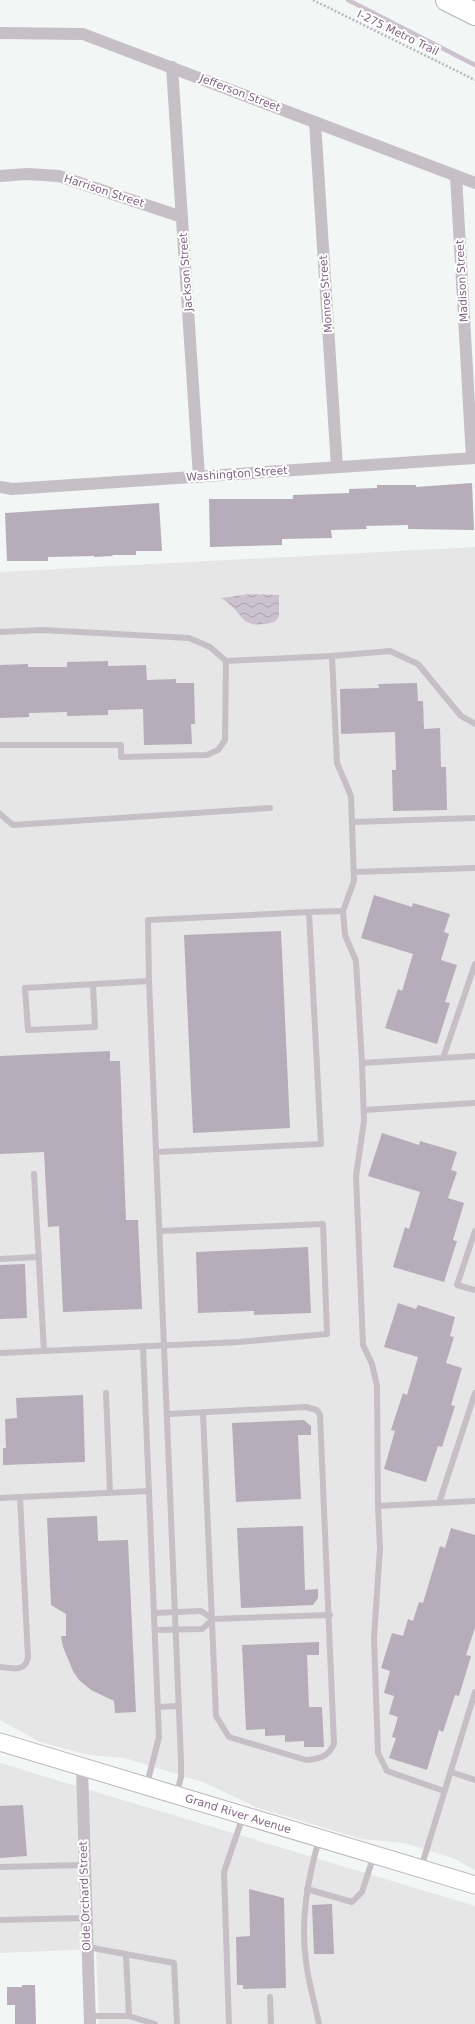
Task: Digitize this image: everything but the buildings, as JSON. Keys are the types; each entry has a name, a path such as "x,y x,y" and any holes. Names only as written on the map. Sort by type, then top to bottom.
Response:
{"highway":[{"path":"447,0 475,14"}],"main road":[{"name":"Grand River Avenue","path":"0,1742 475,1886"}],"street":[{"name":"Jefferson Street","path":"0,33 83,34 475,184"},
{"name":"Jackson Street","path":"172,68 199,477"},
{"name":"Monroe Street","path":"316,122 337,467"},
{"name":"Harrison Street","path":"0,176 27,174 59,176 182,217"},
{"name":"Madison Street","path":"456,176 474,458"},
{"name":"Washington Street","path":"0,487 12,490 474,458"},
{"name":"Olde Orchard Street","path":"82,1768 90,2020"}],"lane":[{"path":"0,632 43,630 189,638 210,647 226,661 332,656 390,651 418,664 461,716 475,724"},
{"path":"332,656 337,762 351,796 354,881 343,911 345,935 356,961 362,1063 364,1121 356,1176 363,1345 372,1364 377,1386 378,1506 380,1548 374,1638 378,1753 387,1770 444,1791"},
{"path":"0,745 121,745 121,757 208,755 218,750 225,740 226,661"},
{"path":"0,814 13,825 270,808"},
{"path":"352,822 475,818"},
{"path":"354,872 475,868"},
{"path":"176,1795 181,1777 181,1761 168,1414 149,981 148,920 343,911"},
{"path":"157,1152 321,1144 309,912"},
{"path":"443,1058 475,964"},
{"path":"93,985 95,1028 28,1030 25,988 149,981"},
{"path":"362,1063 475,1056"},
{"path":"364,1110 475,1103"},
{"path":"34,1174 44,1351"},
{"path":"0,1353 239,1342 327,1334 323,1224 160,1231"},
{"path":"475,1231 457,1285 475,1290"},
{"path":"0,1259 39,1257"},
{"path":"144,1346 159,1737 146,1786"},
{"path":"106,1393 110,1492"},
{"path":"439,1503 475,1394"},
{"path":"168,1414 203,1412 306,1407 317,1410 320,1415 330,1615 334,1744 330,1753 318,1759 306,1760 229,1737 216,1716 203,1412"},
{"path":"0,1498 149,1491"},
{"path":"0,1667 21,1668 27,1662 20,1497"},
{"path":"378,1506 475,1501"},
{"path":"154,1612 201,1611 213,1619 330,1615"},
{"path":"155,1630 202,1629 213,1619"},
{"path":"421,1869 475,1692"},
{"path":"158,1707 179,1706"},
{"path":"451,1772 475,1780"},
{"path":"229,2024 224,1872 243,1816"},
{"path":"319,1839 306,1889 304,1925 306,1960 319,2024"},
{"path":"306,1889 352,1902 362,1892 374,1855"},
{"path":"0,1867 84,1865"},
{"path":"0,1920 86,1918"},
{"path":"87,1947 174,1963 177,2024"},
{"path":"126,1955 129,2016"},
{"path":"270,1997 271,2024"},
{"path":"90,2020 129,2016 155,2024"}],"path":[{"name":"I-275 Metro Trail","path":"313,0 475,80"}],"shaded area":[{"path":"475,547 475,1870 453,1858 404,1843 362,1839 258,1808 205,1783 125,1758 89,1755 38,1741 0,1720 0,572"},
{"path":"0,1763 475,1906 475,2024 99,2024 96,1949 0,1953"}],"water":[{"path":"250,594 279,595 279,616 275,622 263,624 248,623 221,598"}],"waterway":[{"path":"348,0 475,65"}]}
